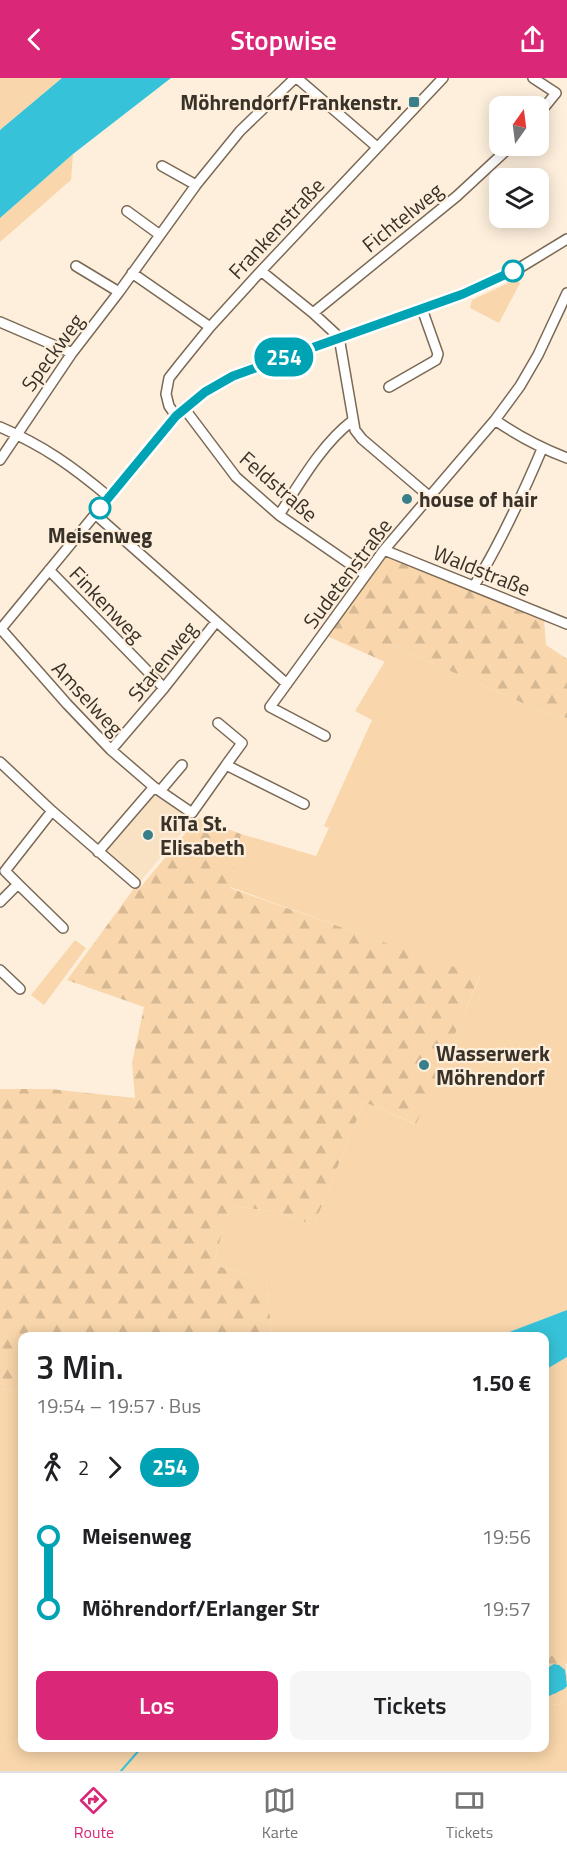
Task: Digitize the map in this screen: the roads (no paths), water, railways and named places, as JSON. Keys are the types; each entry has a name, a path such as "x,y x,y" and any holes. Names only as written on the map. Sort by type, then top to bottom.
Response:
{"street":[{"path":"296,78 377,147"},
{"name":"Speckweg","path":"0,460 72,353 196,185 240,131 296,78"},
{"name":"Frankenstraße","path":"176,416 165,394 169,378 210,327 261,271 443,78"},
{"path":"533,78 556,93 549,102"},
{"name":"Fichtelweg","path":"313,313 457,196 500,156"},
{"path":"162,166 196,185"},
{"path":"127,211 160,235"},
{"path":"1,630 176,416 205,392 233,376 422,309 496,280 567,239"},
{"path":"76,266 119,292"},
{"path":"261,271 339,337 355,430 362,439 430,497"},
{"path":"132,273 210,327"},
{"name":"Sudetenstraße","path":"326,736 270,707 384,550 495,420 520,386 538,355 567,292"},
{"path":"388,387 438,357 422,309"},
{"path":"0,322 72,353"},
{"name":"Feldstraße","path":"184,408 236,477 279,515 366,575"},
{"path":"495,420 514,434 567,458"},
{"path":"279,515 326,447 352,422"},
{"path":"0,427 58,456 109,497"},
{"path":"474,585 508,524 542,448"},
{"path":"95,514 287,684"},
{"name":"Waldstraße","path":"384,550 567,624"},
{"name":"Finkenweg","path":"49,570 164,688"},
{"name":"Starenweg","path":"111,750 216,622"},
{"name":"Amselweg","path":"1,630 111,750 157,789 192,813 242,743 218,723"},
{"path":"0,762 135,883"},
{"path":"98,852 182,765"},
{"path":"226,765 304,804"},
{"path":"52,811 5,871 63,928"},
{"path":"0,903 18,884"},
{"path":"0,970 20,989"}],"water":[{"path":"62,78 171,78 73,154 0,218 0,130"},
{"path":"567,1310 567,1357 549,1368 549,1332 509,1332"},
{"path":"554,1664 559,1665 565,1670 567,1686 549,1696 549,1668"}],"waterway":[{"path":"121,1771 138,1752"}],"place":[{"name":"Möhrendorf/Frankenstr.","path":"414,102"},
{"name":"house of hair","path":"407,499"},
{"name":"Meisenweg","path":"100,508"},
{"name":"KiTa St. Elisabeth","path":"148,835"},
{"name":"Wasserwerk Möhrendorf","path":"424,1065"}]}
